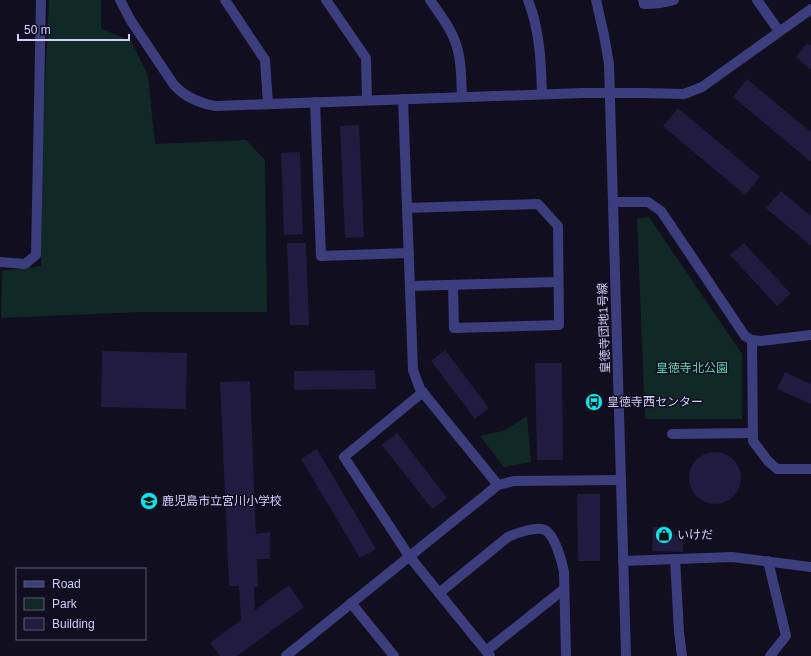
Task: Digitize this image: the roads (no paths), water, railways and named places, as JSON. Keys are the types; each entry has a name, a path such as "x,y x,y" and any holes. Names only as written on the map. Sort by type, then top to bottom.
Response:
{"street":[{"path":"0,262 25,264 36,255 41,0"},
{"path":"120,0 139,34 174,85 183,94 204,104 215,106 542,94 684,94 702,87 811,9"},
{"path":"225,0 265,60 268,104"},
{"path":"326,0 366,58 367,100"},
{"path":"430,0 454,38 460,64 462,97"},
{"path":"528,0 534,14 538,34 542,94"},
{"name":"皇徳寺団地1号線","path":"596,0 604,35 608,64 626,656"},
{"path":"643,0 644,4 662,4 674,0"},
{"path":"757,0 779,31"},
{"path":"403,99 413,370 415,379 423,392 498,485"},
{"path":"315,102 320,256 409,253"},
{"path":"613,202 648,202 661,211 745,336 752,340 811,335"},
{"path":"407,208 538,204 558,226 559,325 454,328 453,285"},
{"path":"410,286 558,282"},
{"path":"752,340 753,441 777,470 811,469"},
{"path":"423,392 344,457 409,556 488,654 564,589"},
{"path":"672,434 753,433"},
{"path":"286,656 297,653 351,603 498,485 514,481 621,480"},
{"path":"439,593 508,536 521,532 540,529 546,530 553,538 562,560 564,572 566,656"},
{"path":"623,561 732,557 811,566"},
{"path":"675,559 679,632 682,656"},
{"path":"768,561 786,636 770,656"},
{"path":"351,603 394,656"}],"place":[{"name":"皇徳寺西センター","path":"594,402"},
{"name":"鹿児島市立宮川小学校","path":"149,501"},
{"name":"いけだ","path":"664,535"}],"park label":[{"name":"皇徳寺北公園","path":"692,368"}]}
